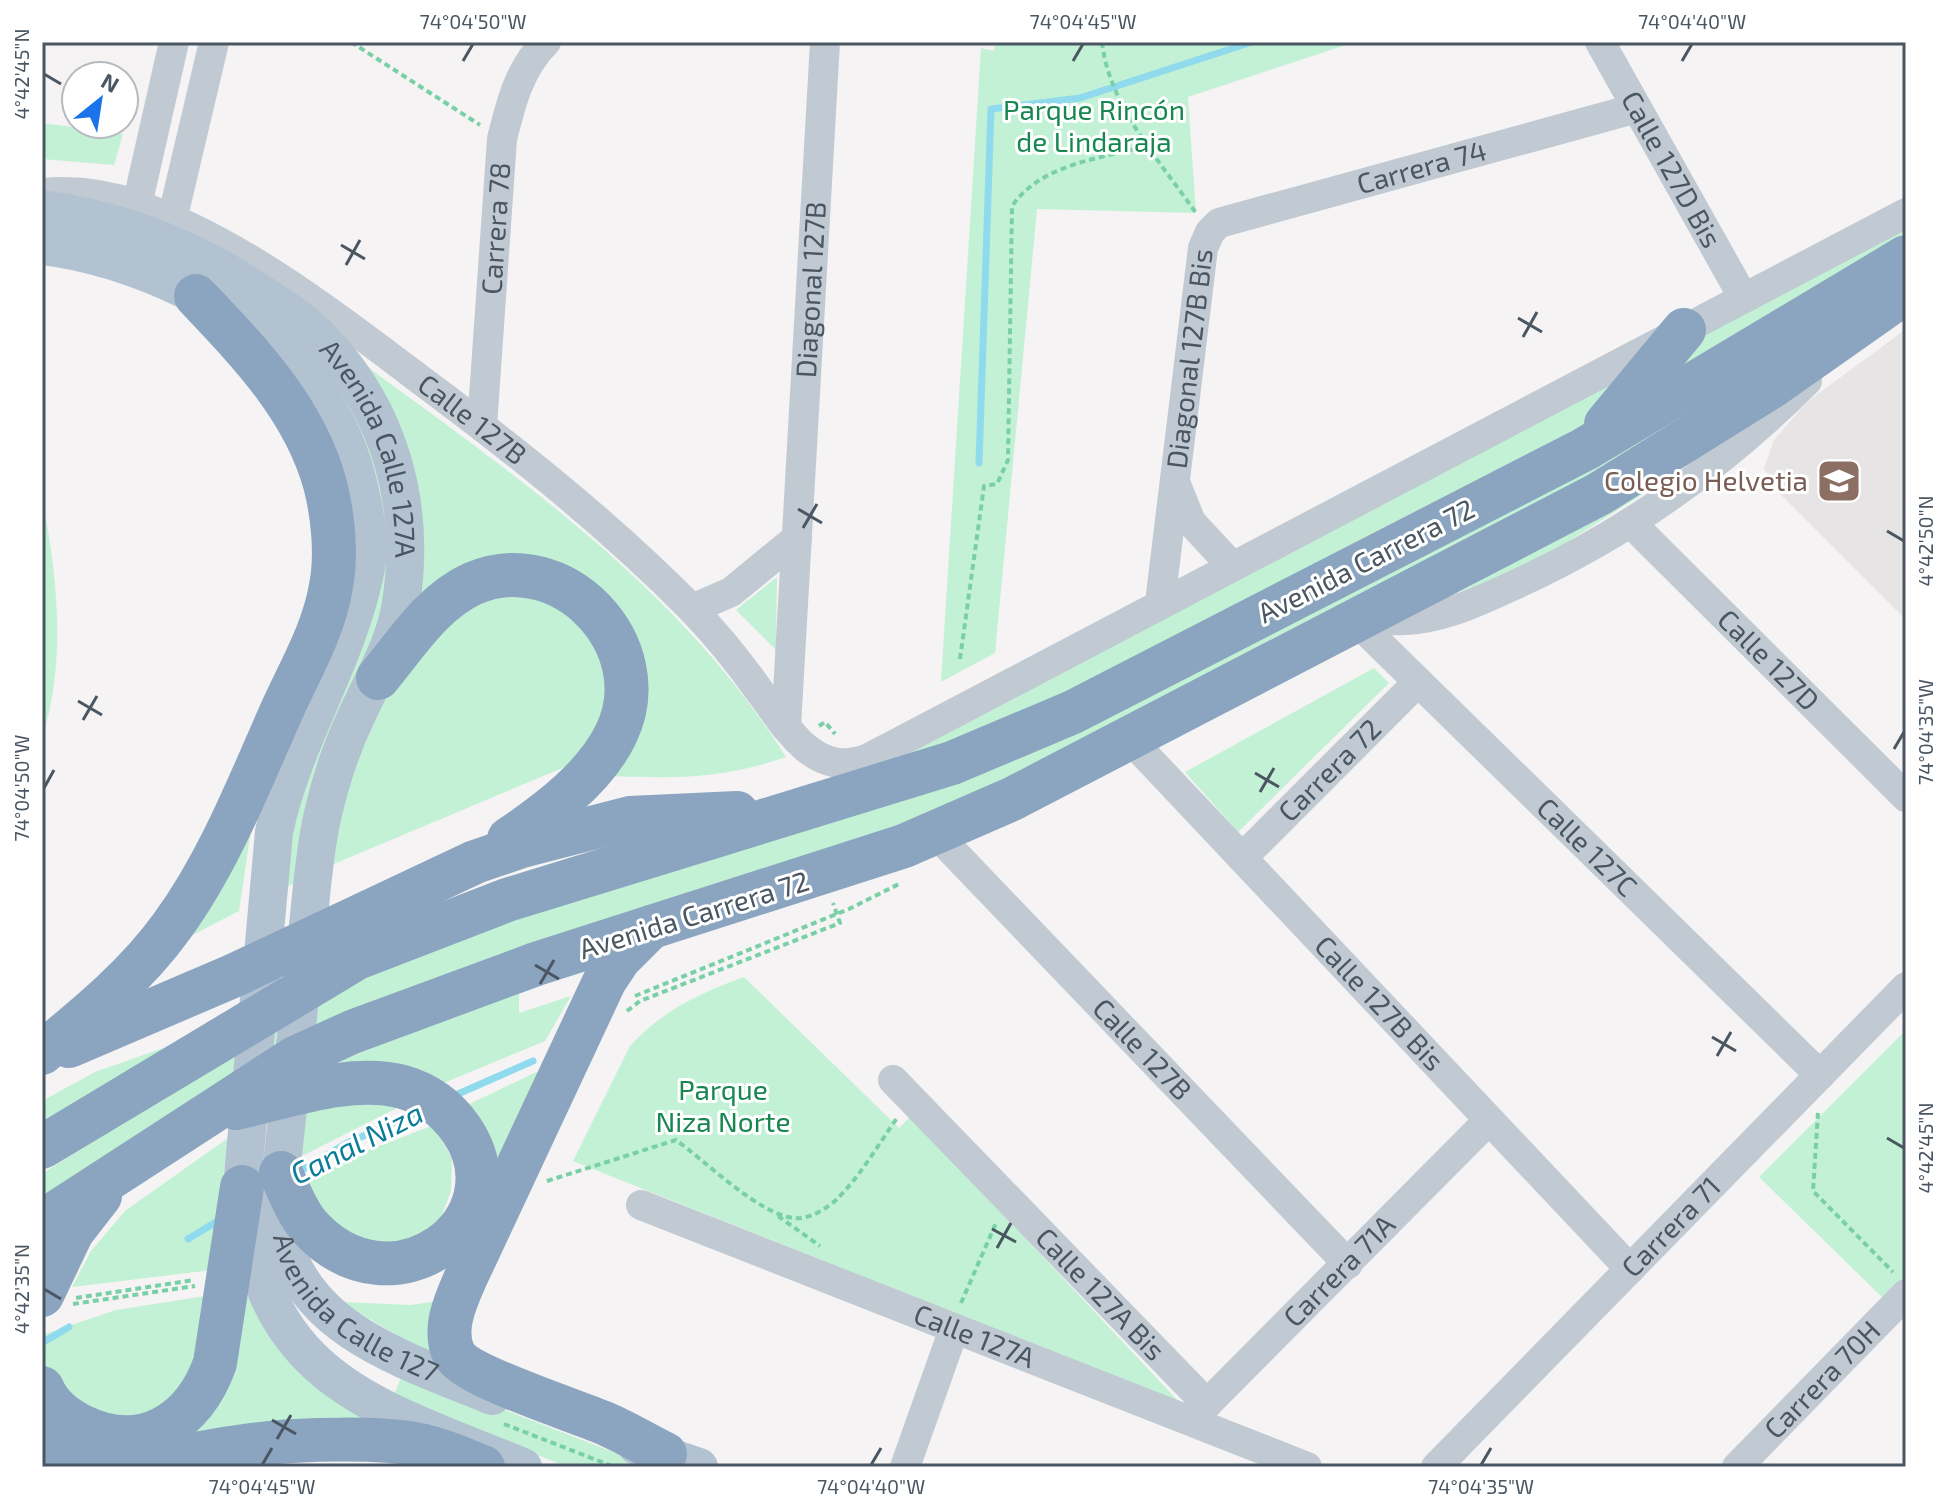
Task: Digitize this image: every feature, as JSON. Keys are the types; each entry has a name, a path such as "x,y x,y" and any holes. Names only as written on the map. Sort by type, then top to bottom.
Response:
{"highway":[{"name":"Avenida Carrera 72","path":"42,1147 357,958 507,900 952,763 1073,712 1585,449 1906,257"},
{"name":"Avenida Carrera 72","path":"42,1222 295,1058 352,1032 653,926 822,874 936,834 1066,772 1354,619 1599,494 1771,387 1906,292"},
{"path":"42,1055 146,957 186,903 225,833 315,640 332,585 333,539 326,487 312,445 296,414 253,357 196,296"},
{"path":"1585,449 1684,330"},
{"path":"378,678 441,604 473,584 515,575 548,580 589,603 609,625 622,652 626,676 627,696 616,735 563,797 475,862"},
{"name":"Avenida Carrera 72","path":"42,1055 235,975 475,862 619,820 800,810"},
{"path":"653,926 626,951 605,980 466,1277 455,1303 450,1338 454,1354 474,1371 608,1424 682,1460"},
{"path":"42,1083 90,1059 357,958"},
{"path":"42,1388 67,1419 99,1434 125,1438 147,1435 175,1423 193,1407 206,1387 215,1363 262,1180 331,1245 356,1258 384,1264 413,1262 441,1248 462,1226 474,1198 476,1168 468,1139 450,1114 425,1096 403,1087 370,1083 206,1114"},
{"path":"42,1295 72,1232 122,1170"},
{"path":"42,1449 95,1461 134,1464 229,1459 307,1442 393,1442 416,1458 482,1458"}],"main road":[{"name":"Avenida Calle 127A","path":"42,209 169,242 219,267 292,314 321,338 348,370 386,442 397,471 405,508 401,602 388,654 358,711 329,784 315,861"},
{"name":"Avenida Calle 127A","path":"42,246 79,250 119,261 196,296 241,322 311,383 337,424 355,469 365,516 367,565 340,656 286,780 267,882"},
{"name":"Avenida Calle 127","path":"315,861 262,1180 246,1228 257,1268 275,1311 298,1345 322,1371 350,1393 482,1458 523,1467"},
{"name":"Avenida Calle 127","path":"267,882 262,1180 296,1272 314,1300 330,1316 370,1341 499,1398 682,1460"}],"street":[{"path":"137,205 174,42"},
{"path":"172,220 214,42"},
{"name":"Carrera 78","path":"482,426 502,139 512,96 524,71 546,42"},
{"name":"Diagonal 127B","path":"786,727 825,42"},
{"name":"Calle 127D Bis","path":"1600,42 1743,297"},
{"name":"Carrera 74","path":"1210,232 1219,223 1637,108"},
{"name":"Calle 127B","path":"42,193 85,193 137,205 172,220 301,294 482,426 562,489 692,609 735,658 786,727 827,762"},
{"name":"Avenida Carrera 72","path":"827,762 854,763 867,759 1231,565 1906,213"},
{"name":"Diagonal 127B Bis","path":"1160,603 1177,485 1203,248 1210,232"},
{"name":"Avenida Carrera 72","path":"1354,619 1415,620 1459,609 1545,572 1631,523 1740,443 1814,375 1857,328"},
{"path":"1177,485 1191,522 1231,565"},
{"name":"Calle 127D","path":"1631,523 1906,797"},
{"path":"692,609 731,592 797,538"},
{"name":"Calle 127C","path":"1354,619 1820,1075"},
{"name":"Carrera 72","path":"1242,858 1418,682"},
{"name":"Calle 127B Bis","path":"1128,737 1630,1269"},
{"name":"Calle 127B","path":"936,834 1348,1264"},
{"name":"Carrera 71","path":"1436,1467 1820,1075 1903,996"},
{"name":"Calle 127A Bis","path":"893,1080 1198,1413"},
{"name":"Carrera 71A","path":"1198,1413 1489,1120"},
{"name":"Calle 127A","path":"641,1205 956,1320 1198,1413 1307,1467"},
{"name":"Carrera 70H","path":"1737,1467 1901,1284"},
{"path":"905,1467 956,1320"}],"path":[{"path":"351,42 502,139"},
{"path":"1102,42 1105,69 1121,100 1210,232"},
{"path":"960,659 984,486 997,484 1008,460 1012,206 1024,188 1047,174 1149,145"},
{"path":"836,915 840,923 640,1001 619,1015 648,988 836,915"},
{"path":"1820,1075 1813,1191 1901,1284"},
{"path":"533,1185 676,1140 760,1203 779,1215 797,1219 820,1212 837,1200 900,1114"},
{"path":"956,1320 999,1217"}],"shaded area":[{"name":"Colegio Helvetia","path":"1906,329 1906,620 1779,493 1764,468 1774,440 1807,402"}],"green space":[{"name":"Parque Rincón de Lindaraja","path":"995,42 1355,42 1188,97 1196,213 1037,209 995,653 941,682 981,48 994,51"},
{"path":"42,123 60,125 60,140 121,140 114,165 42,159"},
{"path":"1906,225 1906,232 1658,395 1687,336"},
{"path":"1871,297 1593,480 928,817 566,933 42,1204 42,1174 210,1065 341,991 456,940 527,914 818,827 962,779"},
{"path":"358,360 535,492 646,588 697,640 744,696 786,757 718,774 606,776 628,741 571,579 414,611"},
{"path":"1643,363 1582,436 1002,723 832,781"},
{"path":"348,396 368,439 389,525 385,602 295,883 283,889 341,399"},
{"path":"1651,489 1524,569 1437,605 1633,493"},
{"path":"42,496 55,587 57,648 55,679 42,738"},
{"path":"777,577 776,650 736,610"},
{"path":"527,590 598,633 609,713 579,761 329,866 328,828 390,687 463,605"},
{"path":"1374,668 1389,683 1238,832 1185,772"},
{"path":"255,803 239,911 177,943"},
{"name":"Parque Niza Norte","path":"744,977 899,1128 911,1116 1180,1403 573,1161 630,1046 682,1004"},
{"path":"519,989 519,1013 571,996 545,1041 439,1085 320,1069"},
{"path":"1906,1030 1906,1279 1885,1300 1759,1177"},
{"path":"203,1034 42,1134 42,1101 95,1072"},
{"path":"541,1070 487,1199 467,1105"},
{"path":"325,1103 407,1103 300,1157 305,1110"},
{"path":"434,1125 452,1159 451,1191 440,1220 416,1244 382,1249 325,1216 307,1182 361,1153"},
{"path":"228,1138 212,1270 72,1287 91,1251 125,1211"},
{"path":"243,1290 271,1330 381,1431 42,1467 42,1335 116,1310"},
{"path":"444,1300 439,1360 341,1302 411,1305"},
{"path":"404,1371 652,1467 568,1467 392,1399"}],"waterway":[{"path":"979,463 991,109 1080,98 1252,42"},
{"name":"Canal Niza","path":"451,1097 533,1061"},
{"name":"Canal Niza","path":"297,1173 347,1143 418,1112"},
{"name":"Canal Niza","path":"188,1239 221,1219"},
{"name":"Canal Niza","path":"42,1343 69,1327"}],"place":[{"name":"Colegio Helvetia","path":"1839,481"}]}
